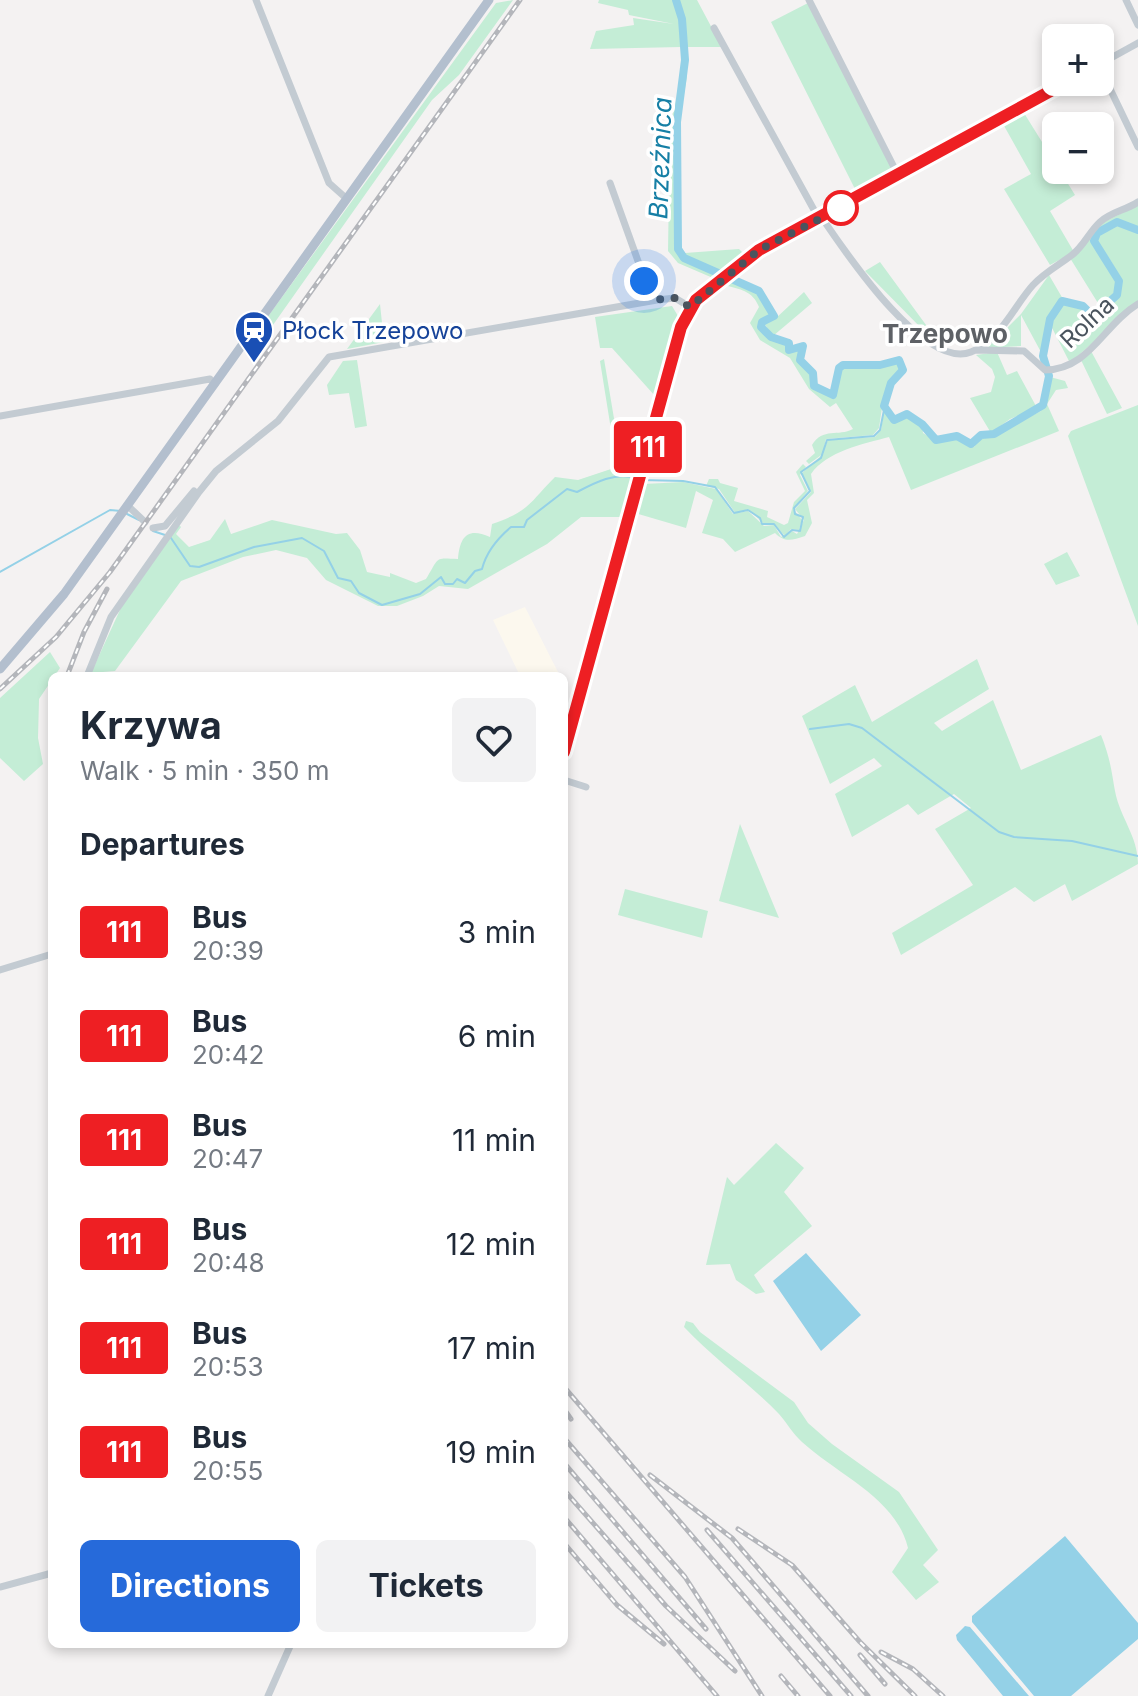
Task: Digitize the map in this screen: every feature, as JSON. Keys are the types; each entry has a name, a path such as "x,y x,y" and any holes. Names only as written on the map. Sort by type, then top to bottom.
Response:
{"main road":[{"path":"0,669 44,621 489,0"}],"street":[{"path":"256,0 329,183 347,199"},
{"path":"809,0 898,175"},
{"path":"1126,0 1138,25"},
{"name":"Rolna","path":"714,28 821,218 862,275 911,327 951,353 1024,351 1049,370 1074,364 1138,304"},
{"path":"1114,58 1138,43"},
{"path":"568,737 641,469 690,307 769,244 1042,96"},
{"path":"1114,96 1138,147"},
{"path":"610,183 652,300"},
{"path":"976,350 1003,326 1032,286 1075,253 1100,222 1138,202"},
{"path":"89,672 111,617 199,492 216,471 278,421 329,357 652,300 675,298 690,307"},
{"path":"0,416 210,379 215,384"},
{"path":"153,528 165,526 193,492 199,492"},
{"path":"127,507 145,522"},
{"path":"568,781 586,787"},
{"path":"0,970 48,955"},
{"path":"0,1587 48,1574"},
{"path":"268,1696 289,1648"}],"shaded area":[{"path":"525,607 558,672 518,672 493,620"}],"green space":[{"path":"513,0 459,75 432,100 268,332 261,326 496,3"},
{"path":"599,0 697,0 722,47 687,47 687,77 680,116 680,247 685,253 739,249 744,254 713,278 678,263 668,251 670,125 681,81 681,47 590,49 596,31 634,25 633,18 674,24 629,15 628,10 598,3"},
{"path":"808,3 893,171 856,191 771,22"},
{"path":"1024,113 1042,142 1042,184 1068,184 1075,195 1050,211 1074,252 1050,265 1004,189 1031,174 1003,124"},
{"path":"1138,205 1138,229 1113,221 1096,233 1093,241 1118,280 1115,296 1101,308 1070,258 1100,224"},
{"path":"1117,224 1138,231 1138,302 1070,363 1050,324 1054,309 1063,302 1067,306 1083,307 1093,317 1118,296 1117,274 1096,241 1101,230"},
{"path":"880,262 937,340 925,332 865,271"},
{"path":"1049,275 1063,299 1052,309 1042,354 1021,315 1021,346 987,348 1021,314"},
{"path":"731,280 758,292 773,317 762,321 760,327 772,338 789,344 787,350 803,347 799,360 812,374 812,386 827,395 834,395 842,366 881,366 897,361 903,366 884,394 879,428 873,435 826,439 823,452 828,440 875,437 881,430 884,412 894,422 904,415 922,424 923,433 936,441 957,437 974,447 981,435 993,435 1041,411 1050,377 1065,381 1068,388 1056,390 1047,404 1059,431 911,490 889,437 846,450 826,460 811,474 814,493 807,500 812,523 805,536 789,540 782,538 775,533 735,552 723,539 702,533 713,500 696,491 686,528 635,513 644,484 683,482 716,489 733,514 748,511 764,526 774,525 781,537 792,531 797,534 804,520 795,509 811,492 802,473 824,453 809,464 806,461 815,453 812,445 826,434 853,429 836,403 830,407 809,389 790,358 760,340 750,323 759,307 753,297 724,285"},
{"path":"804,292 812,303 773,336 763,322 775,319"},
{"path":"380,304 384,342 347,349"},
{"path":"672,306 678,316 655,396 612,348 600,348 595,317"},
{"path":"1091,351 1122,408 1107,414 1081,360"},
{"path":"997,352 1007,375 1017,371 1037,408 1010,419 991,433 970,398 991,392 995,377 992,369 976,355"},
{"path":"604,359 620,454 640,450 623,517 581,517 547,544 468,589 439,586 397,606 378,606 326,580 307,558 276,550 243,557 181,581 115,671 91,672 125,599 179,525 181,527 176,534 189,547 210,540 225,519 231,534 272,520 336,534 347,533 360,550 367,572 390,577 390,573 416,583 426,579 438,560 458,559 466,536 476,533 490,537 492,524 522,510 555,477 578,480 617,467 600,361"},
{"path":"357,360 367,426 355,428 349,393 329,395 327,385 343,361"},
{"path":"1138,405 1138,626 1068,436 1071,431"},
{"path":"803,464 806,467 800,475 808,491 793,509 802,520 799,530 791,529 785,536 774,524 764,524 748,509 736,514 719,489 706,486 709,479 718,479 720,483 738,488 734,501 768,511 767,517 784,525 788,523 794,502 805,491 796,472"},
{"path":"1067,552 1080,576 1056,585 1044,564"},
{"path":"50,652 60,668 57,672 48,672 48,686 39,699 38,738 43,764 24,781 0,758 0,698"},
{"path":"977,659 989,689 934,723 942,731 993,700 1021,770 1101,735 1117,801 1135,845 1138,864 1072,901 1065,884 1034,902 1015,887 901,955 892,933 973,885 935,829 971,808 954,794 918,815 908,804 852,837 835,794 882,766 874,758 830,784 802,716 855,685 872,722"},
{"path":"740,824 779,918 719,901"},
{"path":"625,889 708,911 702,938 618,915"},
{"path":"776,1143 804,1168 784,1192 812,1226 754,1275 765,1292 756,1294 736,1280 730,1264 706,1265 727,1177 734,1185"},
{"path":"686,1321 693,1323 700,1332 794,1402 808,1423 832,1444 899,1492 938,1550 923,1565 939,1582 916,1600 892,1572 908,1548 891,1515 879,1501 802,1442 779,1414 684,1327"}],"water":[{"path":"806,1253 861,1315 821,1351 773,1281"},
{"path":"1065,1536 1138,1623 1138,1639 1071,1696 1034,1696 972,1622 972,1616"},
{"path":"965,1626 970,1627 1029,1696 1003,1696 957,1640 956,1635"}],"waterway":[{"name":"Brzeźnica","path":"676,0 682,19 685,60 677,122 678,249 684,258 759,291 774,316 762,322 761,327 771,337 789,343 789,350 803,346 800,360 813,373 814,386 833,395 839,368 843,365 880,365 899,360 903,370 891,383 884,406 894,420 907,414 922,424 936,440 957,436 971,444 981,435 994,434 1043,405 1049,376 1043,356 1050,319 1062,301 1083,306 1093,316 1117,295 1119,281 1094,241 1097,233 1117,222 1138,230"},
{"path":"642,480 683,481 715,487 734,513 748,510 760,518 762,524 774,524 784,537 792,530 800,531 803,517 795,514 794,508 810,491 801,472 821,458 827,440 874,436 880,430 884,410"},
{"path":"171,538 190,566 199,567 254,547 302,538 324,551 338,578 351,581 359,593 382,605 420,594 441,577 445,584 453,584 457,579 465,583 475,571 482,569 506,531 511,527 524,527 527,520 567,489 577,492 613,477 636,478"},
{"path":"0,572 110,510 121,511"},
{"path":"127,514 139,520"},
{"path":"153,531 165,535"},
{"path":"810,729 849,724 862,728 999,832 1014,837 1072,841 1138,856"}],"railway":[{"path":"0,689 56,637 110,572 520,0"},
{"path":"69,672 84,632 107,589"},
{"path":"568,1392 830,1696"},
{"path":"568,1415 571,1419"},
{"path":"568,1443 685,1577 762,1696"},
{"path":"568,1468 706,1629"},
{"path":"650,1475 732,1538 868,1696"},
{"path":"568,1495 666,1606 735,1671"},
{"path":"568,1522 717,1696"},
{"path":"738,1529 792,1565 860,1642 915,1696"},
{"path":"707,1530 851,1696"},
{"path":"568,1548 617,1605 664,1644"},
{"path":"881,1652 913,1669 943,1696"},
{"path":"860,1655 885,1684"},
{"path":"781,1676 798,1696"}],"bus line":[{"name":"111","path":"568,737 681,327 690,307 704,292 759,250 1042,96"}],"place":[{"name":"Płock Trzepowo","path":"254,364"}],"district":[{"name":"Trzepowo","path":"945,333"}],"route":[{"path":"644,281 652,300 675,298 690,307 704,292 759,250 841,208"}]}
